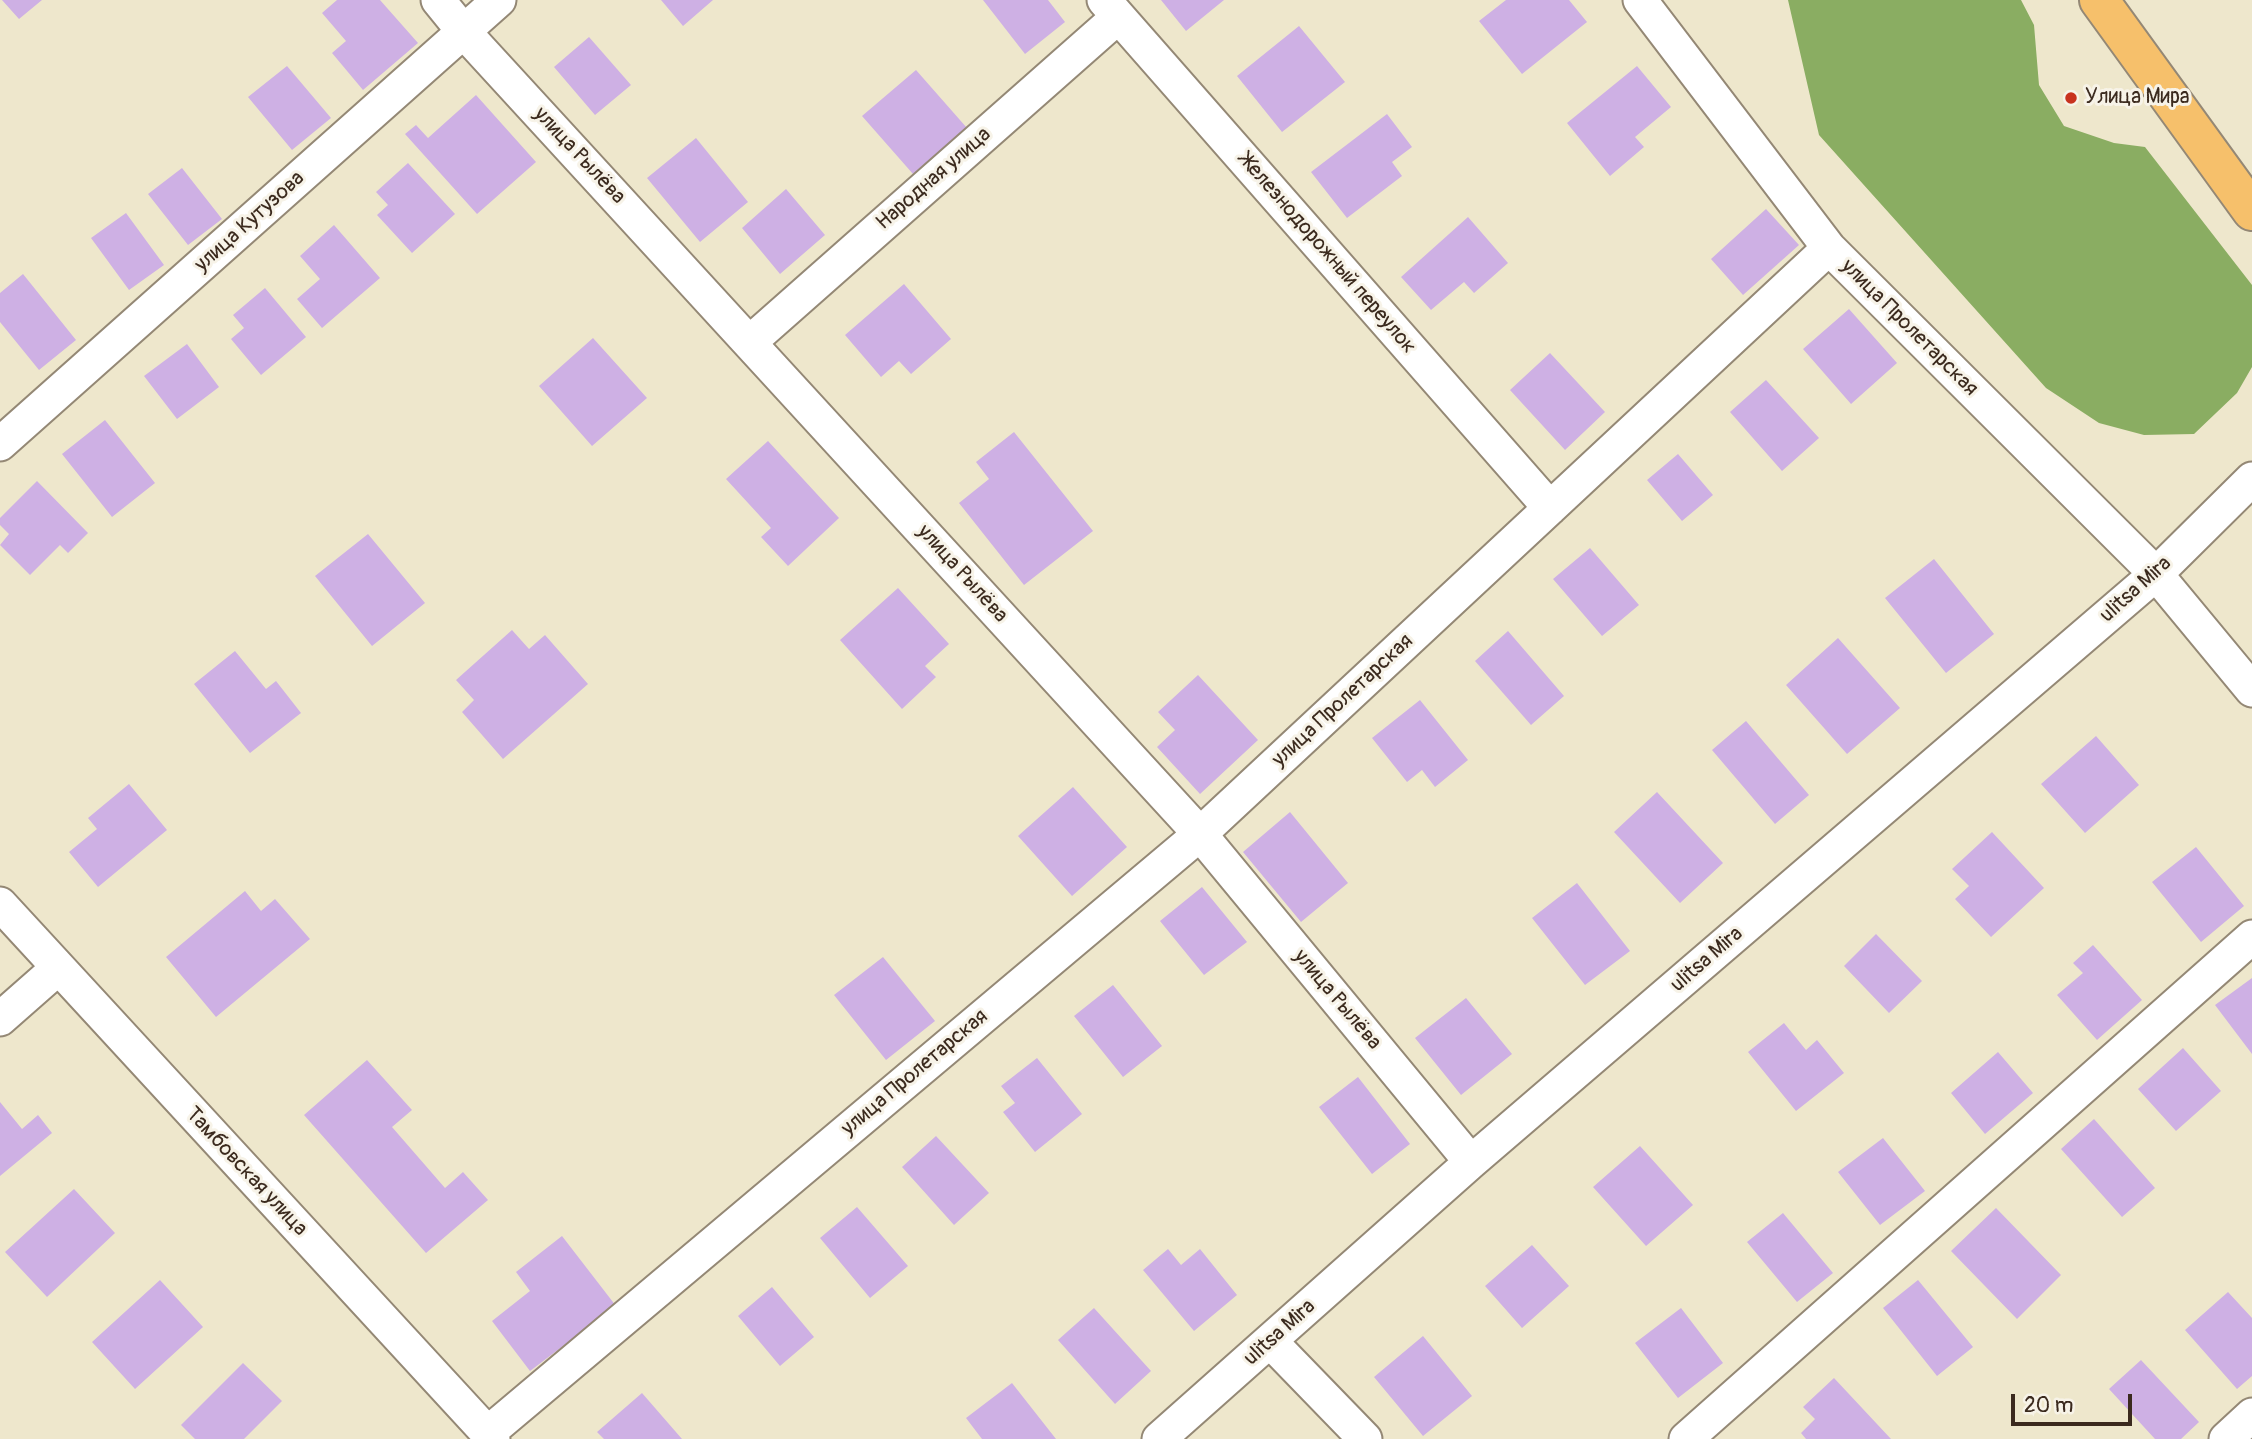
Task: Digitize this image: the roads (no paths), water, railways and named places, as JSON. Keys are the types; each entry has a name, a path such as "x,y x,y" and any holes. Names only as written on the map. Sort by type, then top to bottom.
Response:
{"main road":[{"path":"2099,0 2252,211"}],"street":[{"name":"улица Рылёва","path":"438,0 464,32 1199,834 1471,1162"},
{"name":"улица Кутузова","path":"0,444 499,0"},
{"path":"1640,0 1829,248"},
{"name":"Народная улица","path":"750,342 1111,8"},
{"name":"Железнодорожный переулок","path":"1111,8 1550,508"},
{"name":"улица Пролетарская","path":"490,1436 1199,834 1829,248 2156,575 2252,690"},
{"name":"ulitsa Mira","path":"1159,1439 1471,1162 2156,575 2252,479"},
{"name":"Тамбовская улица","path":"0,904 490,1436"},
{"path":"1686,1439 2252,937"},
{"path":"0,1019 58,968"},
{"path":"1270,1341 1365,1439"},
{"path":"2226,1439 2252,1415"}],"place":[{"name":"Улица Мира","path":"2071,98"}]}
